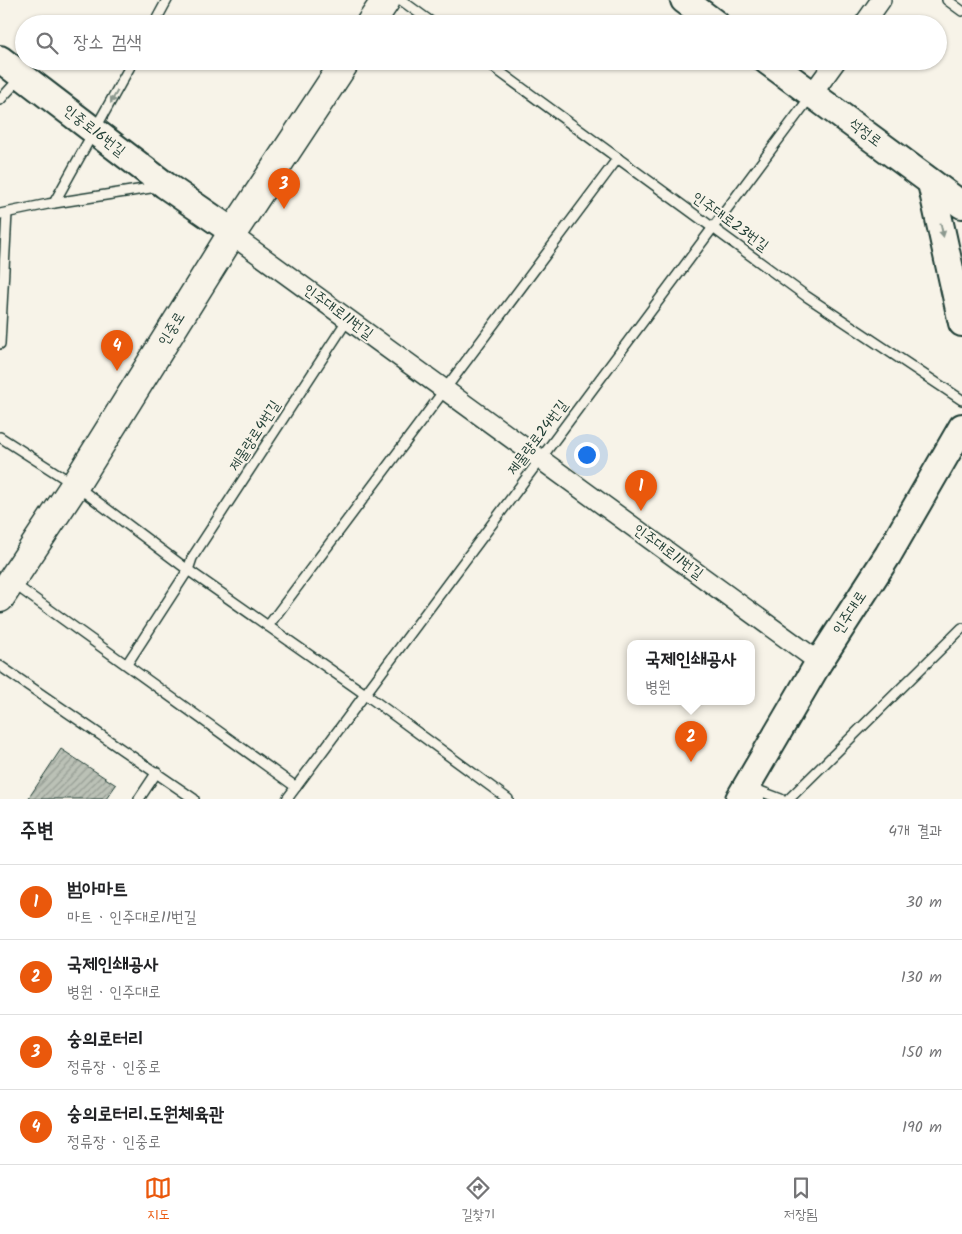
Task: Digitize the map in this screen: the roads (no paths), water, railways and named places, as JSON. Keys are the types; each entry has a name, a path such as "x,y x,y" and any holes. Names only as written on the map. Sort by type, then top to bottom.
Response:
{"main road":[{"path":"378,15 390,0"},
{"path":"684,0 704,15"},
{"name":"인중로16번길","path":"0,59 165,186 233,232"},
{"name":"인중로","path":"5,590 75,485 233,232 340,70"},
{"name":"석정로","path":"779,70 962,205"},
{"path":"962,183 931,183 962,323"},
{"name":"인주대로","path":"745,795 819,662 888,555 962,427"}],"street":[{"path":"870,15 881,0"},
{"path":"812,94 829,70"},
{"name":"인주대로11번길","path":"233,232 239,240 819,662"}],"lane":[{"path":"390,0 418,15"},
{"path":"947,0 962,11"},
{"path":"158,15 165,1"},
{"path":"54,203 129,70"},
{"name":"인주대로23번길","path":"497,70 806,296 962,400"},
{"path":"0,100 22,76"},
{"name":"제물량로24번길","path":"287,799 812,94"},
{"path":"268,626 618,158"},
{"path":"0,344 4,213 54,203 165,186"},
{"name":"제물량로4번길","path":"127,664 188,570 192,558 348,319"},
{"path":"0,437 75,485 188,570 365,694 508,799"},
{"path":"5,590 127,664 296,787"},
{"path":"789,799 962,628"},
{"path":"0,666 194,799"},
{"path":"139,799 157,772"},
{"path":"745,795 781,799"}],"place":[{"name":"숭의로터리","path":"284,209"},
{"name":"숭의로터리.도원체육관","path":"117,371"},
{"name":"범아마트","path":"641,511"},
{"name":"국제인쇄공사","path":"691,762"}]}
